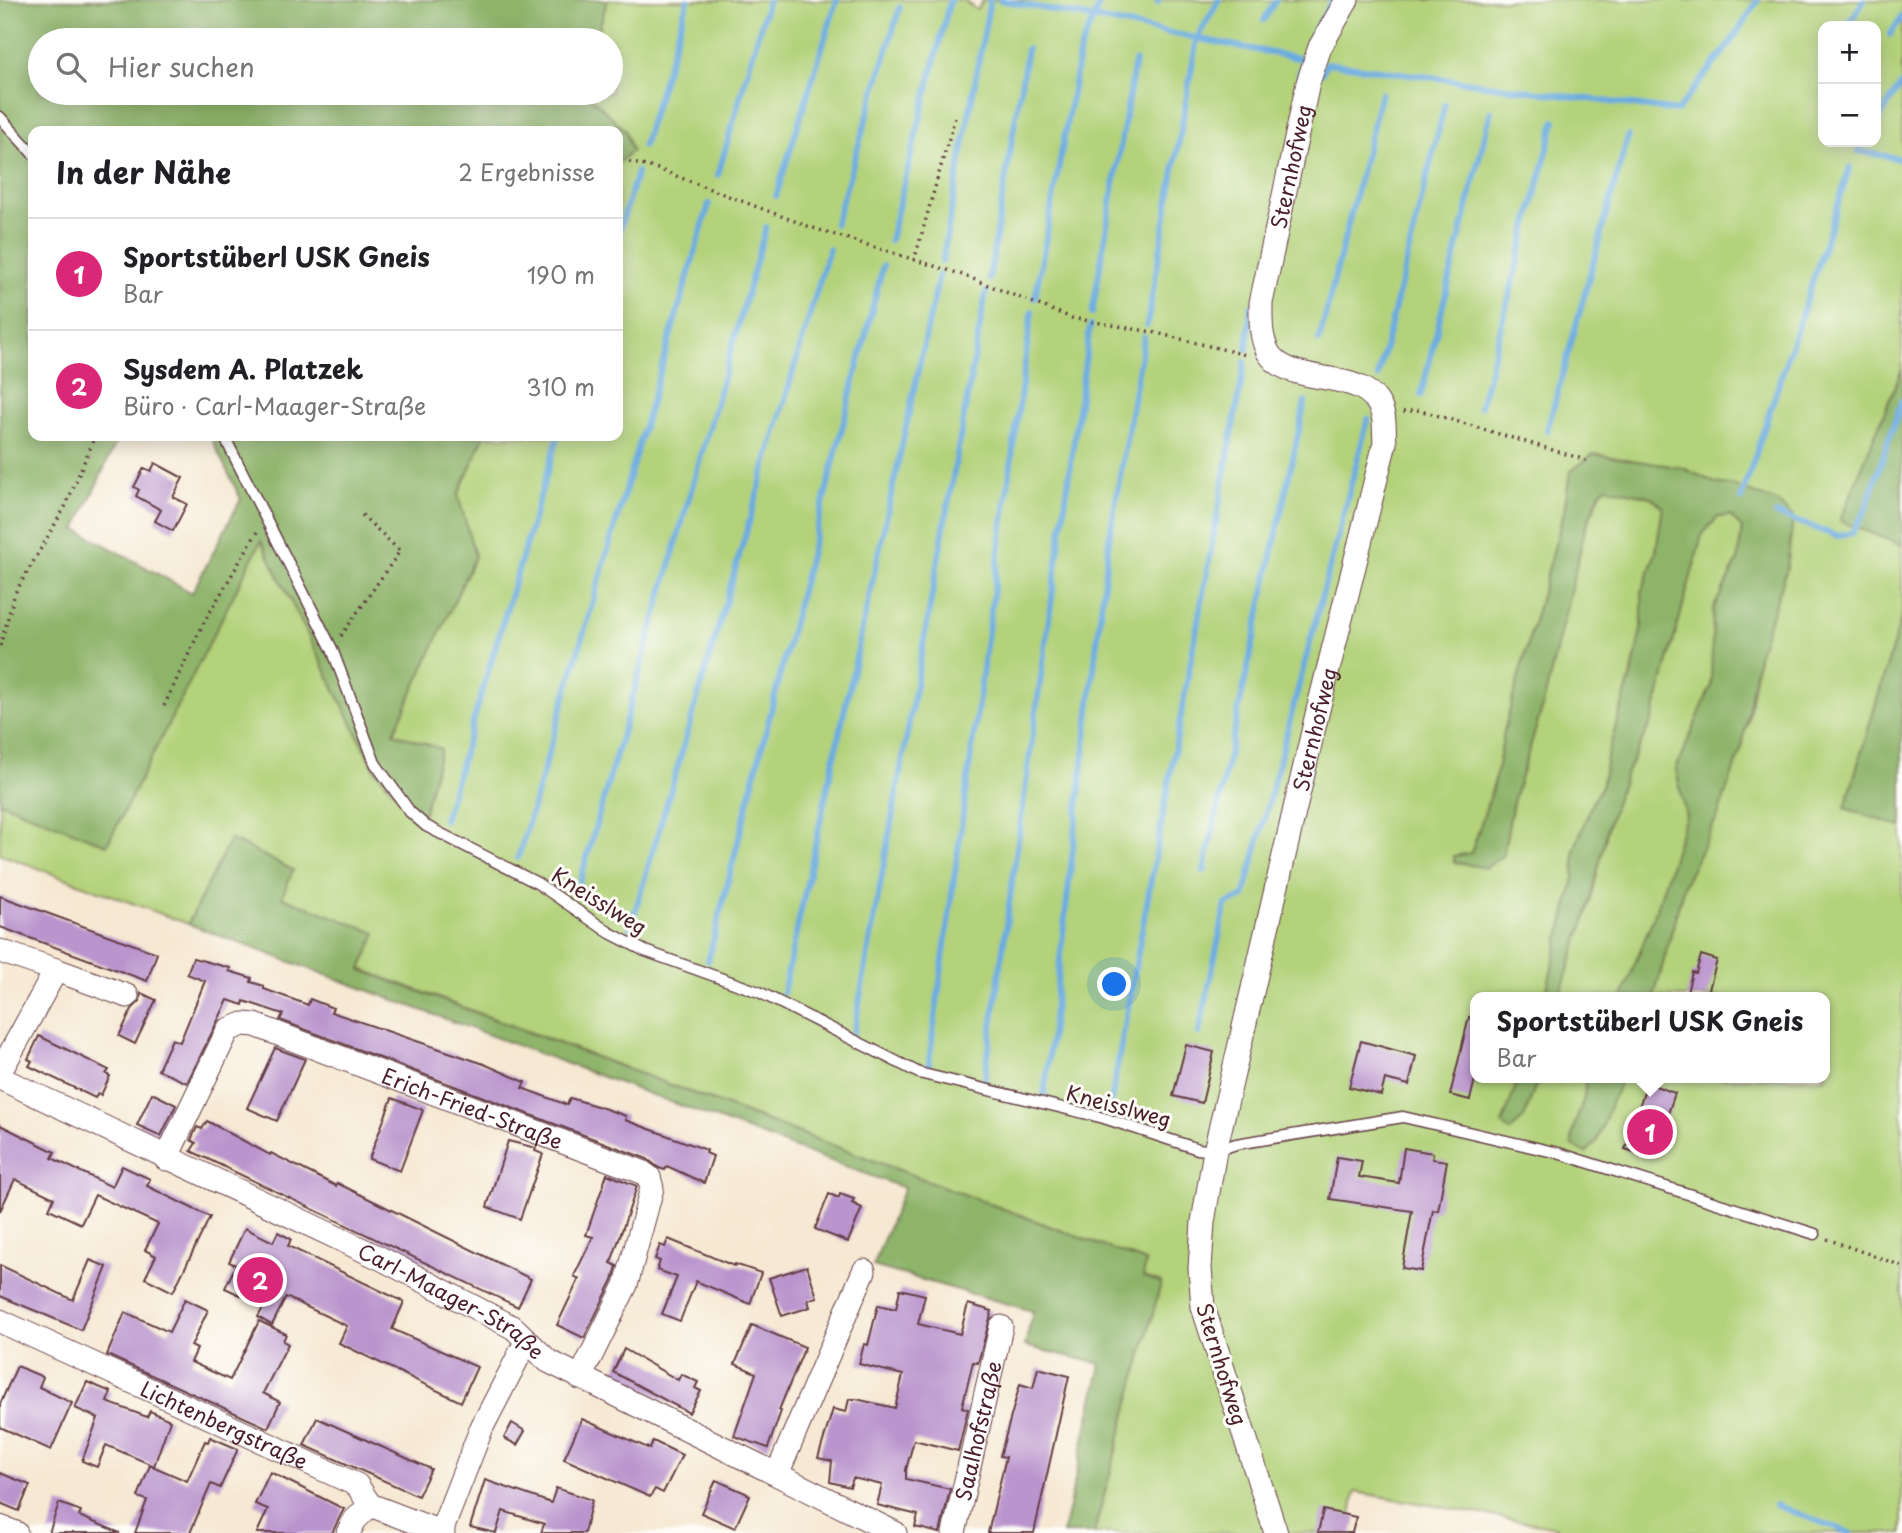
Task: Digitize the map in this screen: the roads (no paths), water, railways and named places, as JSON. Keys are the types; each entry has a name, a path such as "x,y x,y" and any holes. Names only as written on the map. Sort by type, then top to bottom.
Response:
{"street":[{"name":"Sternhofweg","path":"1276,1533 1203,1307 1200,1268 1215,1151 1318,710 1382,453 1383,414 1369,394 1342,380 1292,370 1269,354 1261,331 1261,303 1308,83 1320,47 1347,0"},
{"path":"0,951 127,996"},
{"path":"0,1072 55,970"},
{"name":"Erich-Fried-Straße","path":"166,1159 228,1030 243,1024 255,1025 642,1172 649,1177 652,1188 626,1285 580,1378"},
{"name":"Carl-Maager-Straße","path":"0,1078 166,1159 382,1259 514,1328 548,1361 778,1472 865,1527 895,1533"},
{"path":"778,1472 864,1270"},
{"name":"Lichtenbergstraße","path":"0,1321 357,1485 370,1505 442,1533"},
{"name":"Saalhofstraße","path":"954,1533 1001,1327"},
{"path":"442,1533 482,1427 526,1342"},
{"path":"348,1533 355,1520 370,1505"},
{"path":"0,1527 16,1533"}],"lane":[{"path":"0,117 28,148"},
{"name":"Kneisslweg","path":"226,441 332,649 375,764 410,812 426,826 537,883 610,933 645,951 789,1005 919,1073 1104,1118 1198,1149 1215,1151"},
{"path":"1215,1151 1236,1144 1403,1117 1558,1153 1815,1234"}],"waterway":[{"path":"643,146 688,0"},
{"path":"718,175 768,0"},
{"path":"776,196 837,0"},
{"path":"890,240 950,0"},
{"path":"942,262 990,0"},
{"path":"1000,0 1303,59"},
{"path":"1035,298 1080,50 1101,0"},
{"path":"1147,325 1197,38 1219,0"},
{"path":"1264,20 1276,0"},
{"path":"1299,76 1311,37 1333,0"},
{"path":"1322,73 1327,63 1677,111 1729,45 1758,0"},
{"path":"1850,21 1864,0"},
{"path":"835,224 900,7"},
{"path":"1890,35 1902,16"},
{"path":"989,279 1027,49"},
{"path":"1092,314 1135,61"},
{"path":"1881,115 1902,83"},
{"path":"1319,341 1381,93"},
{"path":"1378,377 1445,104"},
{"path":"1421,395 1491,111"},
{"path":"1480,407 1555,121"},
{"path":"1547,431 1628,136"},
{"path":"1860,147 1858,151 1902,159"},
{"path":"1741,499 1850,167"},
{"path":"623,218 637,172"},
{"path":"518,858 709,204"},
{"path":"577,892 766,227"},
{"path":"630,929 829,249"},
{"path":"708,961 883,266"},
{"path":"783,993 939,275"},
{"path":"854,1032 986,292"},
{"path":"1247,349 1251,306"},
{"path":"928,1069 1032,311"},
{"path":"984,1084 1090,326"},
{"path":"1044,1097 1109,540 1144,337"},
{"path":"1109,1112 1245,362"},
{"path":"1776,514 1837,536 1852,533 1865,511 1902,400"},
{"path":"1204,871 1305,402"},
{"path":"1199,1033 1226,904 1244,897 1368,419"},
{"path":"444,820 557,441"},
{"path":"1775,1505 1850,1533"}],"place":[{"name":"Sportstüberl USK Gneis","path":"1650,1132"},
{"name":"Sysdem A. Platzek","path":"260,1280"}]}
